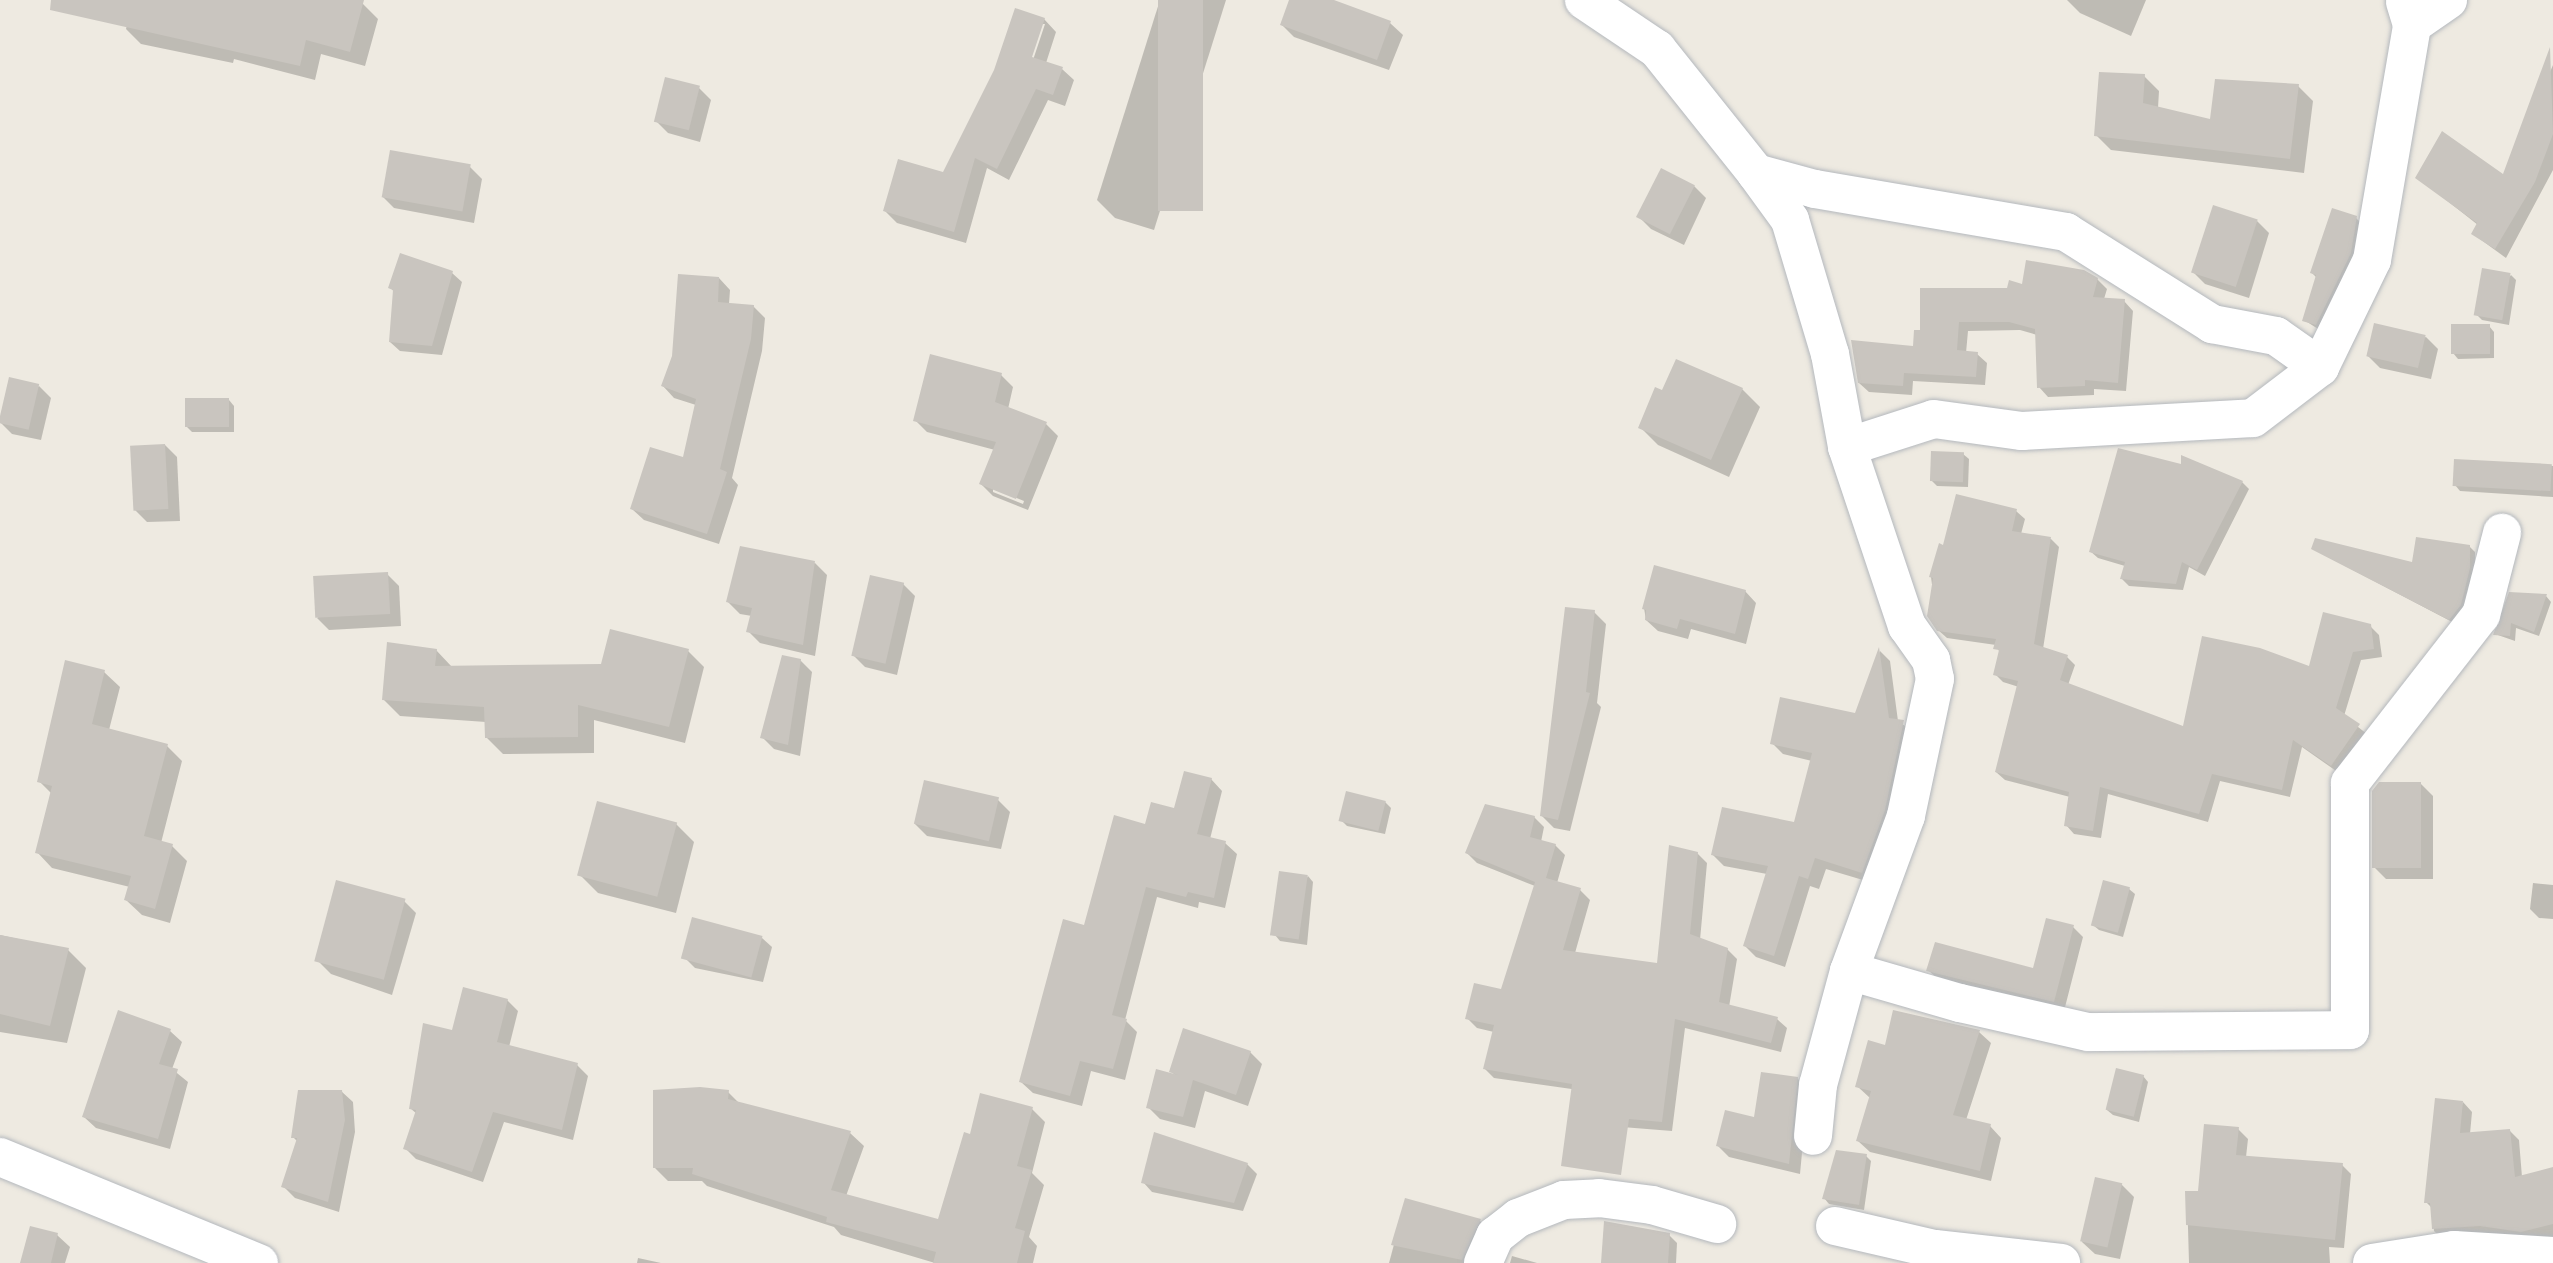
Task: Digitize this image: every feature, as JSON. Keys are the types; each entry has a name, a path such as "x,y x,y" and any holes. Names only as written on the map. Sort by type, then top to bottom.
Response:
{"street":[{"path":"1584,0 1657,49 1790,220 1830,354 1847,447 1907,626 1931,660 1935,679 1906,816 1849,971 1818,1086 1813,1136"},
{"path":"1847,447 1934,419 2022,431 2253,418 2320,367 2372,260 2408,13 2448,0"},
{"path":"1756,173 1815,189 2066,232 2212,324 2276,336 2320,367"},
{"path":"1849,971 1960,1003 2088,1032 2350,1030 2350,783 2480,615 2502,533"},
{"path":"0,1157 259,1263"},
{"path":"1483,1263 1495,1236 1518,1219 1564,1200 1599,1198 1652,1205 1717,1224"},
{"path":"1835,1226 1934,1249 2061,1263"},
{"path":"2372,1263 2454,1250 2553,1256"}],"building":[{"path":"51,0 364,0 350,52 306,40 300,66 50,10"},
{"path":"1158,0 1203,0 1203,211 1158,211"},
{"path":"1289,0 1334,0 1391,21 1377,60 1280,25"},
{"path":"1015,8 1045,18 1032,57 1063,67 1053,95 1036,89 997,169 975,158 954,232 883,211 898,159 943,172 994,70"},
{"path":"2550,47 2553,134 2535,182 2495,249 2471,234 2477,223 2415,178 2442,131 2503,174"},
{"path":"2099,72 2145,74 2143,103 2210,119 2215,79 2299,84 2290,159 2094,136"},
{"path":"665,77 700,86 689,130 654,122"},
{"path":"390,150 471,164 462,212 382,197"},
{"path":"1661,168 1695,185 1670,234 1636,217"},
{"path":"2213,205 2258,220 2236,287 2191,273"},
{"path":"2332,208 2357,216 2351,253 2316,325 2302,321 2316,275 2310,273"},
{"path":"400,253 453,271 432,346 389,342 393,290 388,288"},
{"path":"2026,260 2084,270 2098,278 2093,297 2125,299 2118,383 2085,380 2085,386 2037,388 2035,329 2009,322 1959,322 1957,350 1978,352 1976,377 1904,373 1903,386 1858,383 1851,340 1913,346 1914,330 1920,330 1920,288 2007,288 2009,280 2022,284"},
{"path":"2482,268 2511,273 2502,320 2474,315"},
{"path":"678,274 719,277 718,302 754,305 751,339 720,469 727,472 707,534 630,509 650,447 683,457 696,399 661,386 672,356"},
{"path":"2374,323 2426,335 2418,368 2366,356"},
{"path":"2451,324 2490,324 2490,354 2451,354"},
{"path":"930,354 1002,373 995,402 1047,422 1016,499 979,484 996,442 913,421"},
{"path":"1676,359 1743,388 1711,460 1638,428 1655,387 1662,390"},
{"path":"9,377 39,384 29,430 0,423"},
{"path":"185,398 229,398 229,427 185,427"},
{"path":"165,444 168,509 133,511 130,446"},
{"path":"2118,448 2181,464 2181,455 2243,481 2197,570 2182,562 2176,584 2120,579 2125,562 2089,552"},
{"path":"1931,451 1964,452 1963,482 1930,481"},
{"path":"2454,459 2552,464 2550,491 2453,486"},
{"path":"1956,494 2017,509 2012,531 2051,537 2034,644 2068,655 2060,680 2183,726 2202,636 2260,648 2309,666 2323,612 2371,624 2374,649 2353,652 2336,708 2360,724 2331,766 2293,740 2282,790 2212,774 2199,814 2100,787 2093,831 2064,826 2069,792 1995,772 2018,681 1993,675 1999,650 1993,649 1996,639 1937,631 1927,616 1933,578 1929,577 1939,543 1943,545"},
{"path":"2416,537 2470,545 2470,568 2461,605 2449,620 2311,549 2315,538 2412,562"},
{"path":"740,546 815,561 803,645 746,632 752,608 726,602"},
{"path":"1654,565 1746,590 1735,634 1680,619 1677,629 1645,620 1646,610 1642,609"},
{"path":"388,572 390,614 315,618 313,576"},
{"path":"870,575 904,583 885,664 851,656"},
{"path":"2509,592 2547,594 2534,632 2511,623 2510,636 2493,635"},
{"path":"1565,607 1595,610 1586,692 1590,693 1558,820 1540,816"},
{"path":"610,629 689,649 669,727 578,705 578,737 485,738 484,707 382,700 387,642 437,649 435,666 601,664"},
{"path":"1879,647 1889,718 1904,720 1885,810 1862,873 1815,858 1808,879 1799,876 1774,956 1743,946 1768,866 1711,855 1722,807 1794,822 1812,753 1770,744 1780,697 1855,713"},
{"path":"782,655 801,659 788,745 760,738"},
{"path":"65,660 105,670 92,724 168,744 144,836 173,844 155,909 124,900 131,876 35,853 52,786 37,782"},
{"path":"1184,771 1212,778 1197,834 1226,841 1214,898 1188,892 1186,897 1146,887 1112,1015 1127,1019 1113,1069 1080,1061 1070,1096 1019,1082 1063,919 1084,925 1114,815 1145,824 1151,802 1174,808"},
{"path":"924,780 999,797 989,841 914,824"},
{"path":"2379,782 2421,782 2421,868 2372,868 2372,791"},
{"path":"1346,791 1386,801 1378,831 1339,821"},
{"path":"597,801 677,822 657,897 577,875"},
{"path":"1485,804 1535,816 1530,837 1556,844 1546,878 1581,888 1563,950 1657,963 1669,845 1698,852 1690,934 1728,948 1719,1002 1778,1017 1771,1043 1675,1019 1662,1122 1629,1119 1621,1175 1561,1166 1572,1084 1483,1069 1494,1025 1465,1019 1474,983 1501,989 1535,882 1465,853"},
{"path":"1279,871 1308,875 1299,939 1270,935"},
{"path":"336,880 406,899 384,980 314,961"},
{"path":"2103,880 2130,887 2118,933 2091,925"},
{"path":"692,917 763,936 751,977 681,959"},
{"path":"2046,918 2074,925 2054,1002 1926,971 1935,942 2033,968"},
{"path":"0,935 69,948 50,1026 0,1014"},
{"path":"463,987 508,999 497,1042 578,1063 562,1130 493,1112 472,1172 403,1149 416,1110 409,1109 423,1023 452,1030"},
{"path":"118,1010 171,1029 159,1064 178,1069 158,1139 82,1117"},
{"path":"1893,1010 1980,1030 1953,1115 1991,1124 1980,1171 1856,1141 1871,1091 1855,1087 1868,1040 1885,1045"},
{"path":"1183,1028 1251,1051 1236,1095 1193,1080 1183,1117 1146,1108 1156,1069 1178,1075 1169,1072"},
{"path":"2116,1068 2144,1075 2134,1117 2106,1110"},
{"path":"1761,1072 1798,1077 1789,1164 1716,1146 1725,1110 1754,1117"},
{"path":"700,1087 729,1090 728,1099 851,1131 831,1190 938,1219 964,1132 970,1134 980,1093 1033,1107 1017,1166 1032,1170 1015,1228 1025,1231 1017,1263 933,1263 936,1252 826,1222 827,1217 692,1174 693,1168 653,1168 653,1090"},
{"path":"298,1090 342,1090 345,1120 328,1202 281,1187 297,1138 291,1138"},
{"path":"2435,1098 2463,1101 2460,1133 2510,1129 2515,1177 2553,1167 2553,1224 2521,1232 2480,1226 2432,1229 2430,1203 2424,1203"},
{"path":"2204,1124 2239,1127 2236,1155 2343,1163 2335,1240 2186,1225 2185,1191 2198,1191"},
{"path":"1154,1132 1248,1163 1234,1203 1141,1183"},
{"path":"1836,1150 1867,1154 1859,1205 1822,1199"},
{"path":"2095,1177 2122,1183 2107,1248 2080,1241"},
{"path":"1405,1198 1481,1219 1462,1260 1391,1245"},
{"path":"1604,1221 1670,1233 1668,1263 1601,1263"},
{"path":"30,1226 58,1233 51,1263 20,1263"}]}
